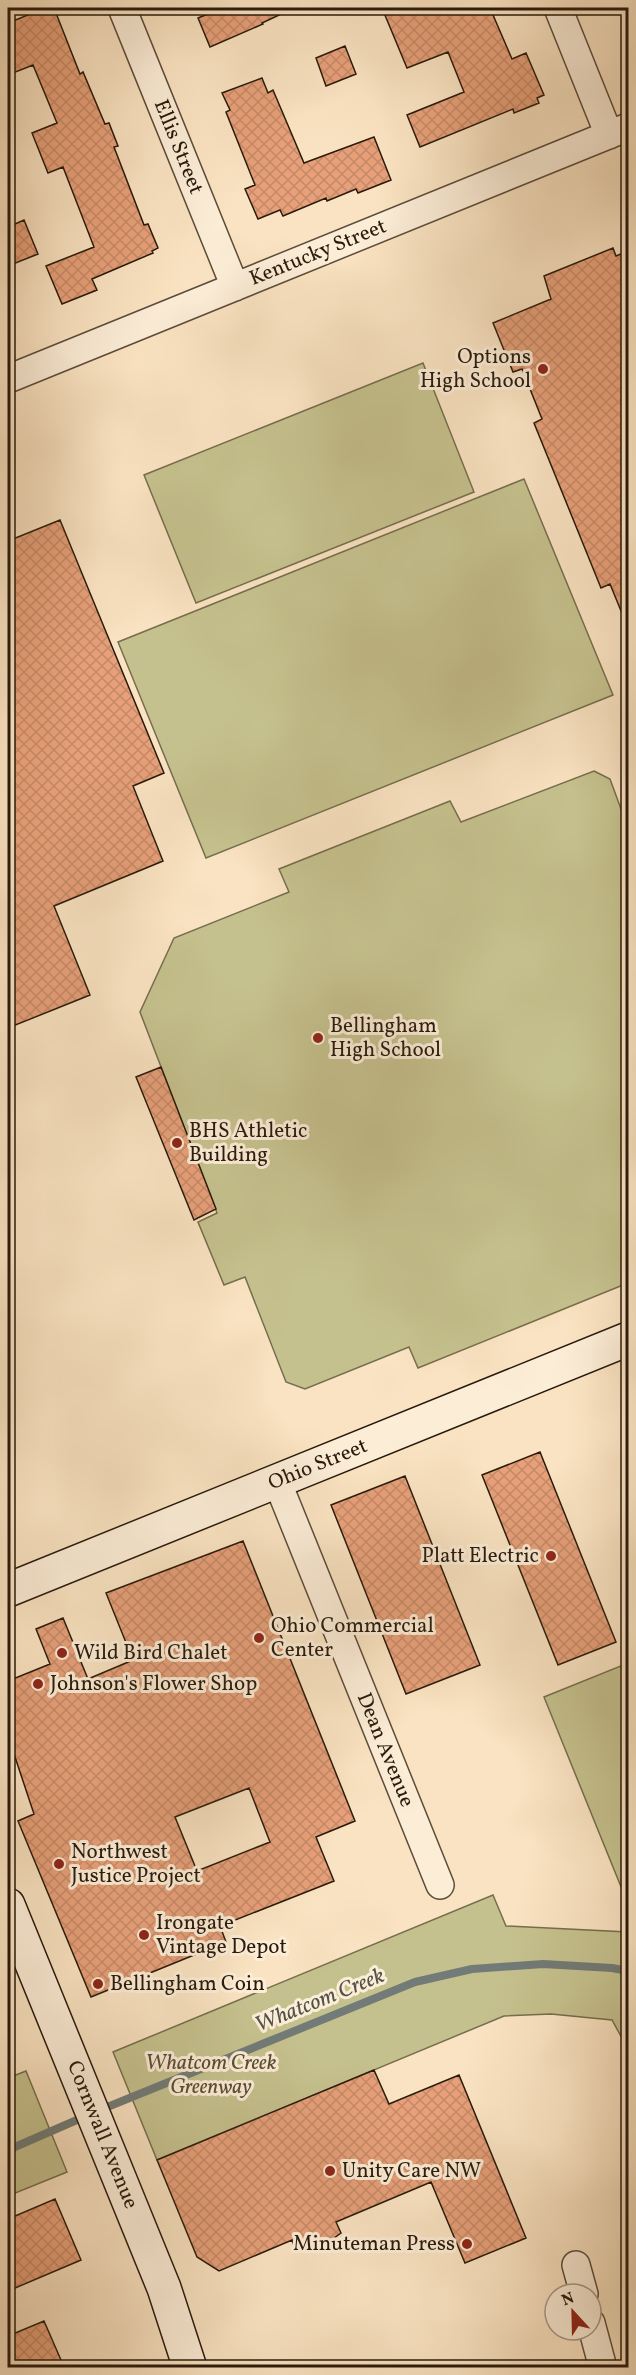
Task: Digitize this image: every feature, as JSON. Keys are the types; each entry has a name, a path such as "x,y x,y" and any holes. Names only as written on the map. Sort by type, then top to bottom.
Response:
{"street":[{"name":"Ellis Street","path":"122,8 235,287"},
{"path":"558,8 619,131"},
{"name":"Kentucky Street","path":"8,379 619,131"},
{"name":"Ohio Street","path":"8,1590 628,1340"},
{"name":"Dean Avenue","path":"278,1481 440,1885"},
{"name":"Cornwall Avenue","path":"8,1905 164,2288 190,2367"},
{"path":"576,2265 581,2282"},
{"path":"596,2342 603,2367"}],"green space":[{"path":"423,363 474,492 196,603 144,475"},
{"path":"524,479 613,695 206,858 118,642"},
{"path":"594,771 610,779 628,828 628,1283 418,1368 409,1347 305,1389 286,1382 245,1277 224,1285 198,1222 217,1213 140,1012 174,938 289,892 279,869 450,801 461,822"},
{"path":"628,1663 628,1904 544,1697"},
{"name":"Whatcom Creek Greenway","path":"493,1895 506,1926 628,1932 628,2049 612,2020 551,2014 504,2016 157,2160 113,2052"},
{"path":"26,2071 67,2172 8,2196 8,2078"}],"building":[{"path":"45,8 54,8 80,74 83,72 105,124 109,123 118,146 114,147 144,225 148,224 158,248 152,251 153,253 92,279 97,290 62,304 46,266 94,247 63,167 48,173 32,133 57,123 33,65 8,75 8,23"},
{"path":"223,8 294,8 210,47 198,18"},
{"path":"382,8 490,8 512,59 526,53 544,95 537,98 539,103 514,113 513,109 420,147 407,115 464,92 448,52 407,68"},
{"path":"345,46 356,74 326,86 316,58"},
{"path":"262,78 268,93 273,90 304,163 374,137 391,180 358,193 356,189 327,201 326,198 283,216 280,210 258,219 245,189 255,185 226,112 230,110 222,93"},
{"path":"24,220 38,254 8,266 8,227"},
{"name":"Options High School","path":"613,248 616,256 628,251 628,628 610,584 601,588 534,423 542,419 522,369 513,372 493,323 551,299 544,276"},
{"path":"60,520 164,773 133,786 163,861 54,906 90,995 8,1028 8,541"},
{"name":"BHS Athletic Building","path":"161,1067 216,1209 194,1220 136,1077"},
{"path":"540,1452 616,1642 558,1665 482,1475"},
{"path":"405,1476 480,1665 406,1694 331,1505"},
{"path":"243,1541 355,1821 316,1837 334,1881 220,1926 226,1942 91,1997 18,1821 34,1814 8,1736 8,1681 50,1664 36,1629 63,1618 88,1679 133,1660 106,1593","holes":["249,1788 270,1842 197,1871 175,1817"]},
{"name":"Unity Care NW","path":"374,2070 389,2104 459,2075 526,2238 465,2263 431,2182 336,2222 341,2233 321,2247 296,2252 292,2240 219,2271 197,2257 157,2160"},
{"path":"55,2199 81,2260 8,2291 8,2219"},
{"path":"44,2321 64,2367 14,2367 8,2351 8,2336"}],"waterway":[{"name":"Whatcom Creek","path":"100,2110 415,1982 472,1969 543,1964 628,1971"},
{"name":"Whatcom Creek","path":"8,2150 86,2116"}],"place":[{"name":"Options High School","path":"543,369"},
{"name":"Bellingham High School","path":"318,1038"},
{"name":"BHS Athletic Building","path":"177,1143"},
{"name":"Platt Electric","path":"551,1556"},
{"name":"Ohio Commercial Center","path":"259,1638"},
{"name":"Wild Bird Chalet","path":"62,1653"},
{"name":"Johnson's Flower Shop","path":"38,1684"},
{"name":"Northwest Justice Project","path":"59,1864"},
{"name":"Irongate Vintage Depot","path":"144,1935"},
{"name":"Bellingham Coin","path":"98,1984"},
{"name":"Unity Care NW","path":"330,2171"},
{"name":"Minuteman Press","path":"467,2244"}]}
